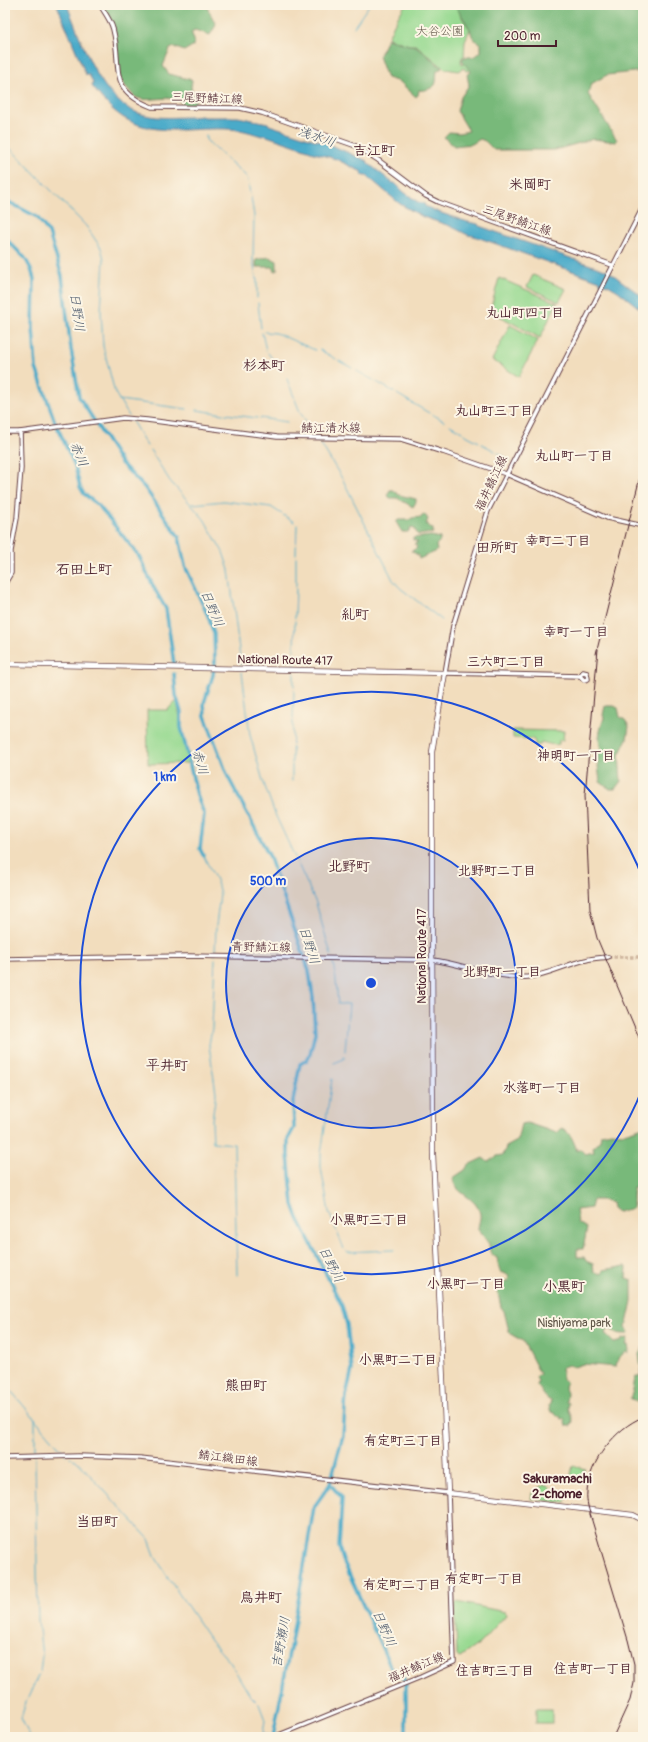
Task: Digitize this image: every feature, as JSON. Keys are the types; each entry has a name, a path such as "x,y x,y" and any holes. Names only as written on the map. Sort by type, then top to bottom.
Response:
{"highway":[{"name":"National Route 417","path":"5,664 445,673 432,752 432,960 433,1154 448,1493"},
{"path":"448,1493 633,1515 643,1521"}],"main road":[{"name":"三尾野鯖江線","path":"100,5 113,29 119,78 124,89 131,97 140,103 152,107 240,108 262,113 294,124 364,150 408,183 438,202 612,267"},
{"name":"福井鯖江線","path":"445,673 453,626 488,510 643,207"},
{"name":"鯖江清水線","path":"5,432 20,432 70,424 116,419 147,420 277,437 401,439 447,453 506,474 607,518 643,526"},
{"path":"5,583 11,573 11,551 21,468 20,432"},
{"path":"445,673 580,676"},
{"name":"青野鯖江線","path":"5,959 157,956 432,960 508,977 520,977 535,976 586,960 608,957"},
{"name":"鯖江織田線","path":"5,1458 78,1456 140,1458 448,1493"},
{"name":"福井鯖江線","path":"276,1736 418,1679 454,1662 448,1493"}],"green space":[{"path":"103,5 206,5 216,25 210,35 195,30 191,32 194,39 194,45 184,51 174,47 170,49 163,66 169,74 192,80 191,88 196,102 191,105 184,106 179,101 174,99 145,99 138,98 133,95 118,75 114,31 110,18"},
{"name":"大谷公園","path":"405,5 456,5 470,29 465,41 464,57 462,57 461,61 462,64 466,63 470,70 466,71 464,68 459,71 445,69 416,45 409,45 388,38"},
{"path":"455,5 643,5 643,71 607,75 591,84 588,94 617,140 616,142 593,139 555,150 494,150 485,141 480,139 472,144 454,146 444,137 449,132 459,133 469,131 457,111 461,97 469,85 467,75 471,72 462,60 464,57 473,57 481,52 481,44 472,36 470,29"},
{"path":"387,39 416,46 442,68 437,71 436,82 432,88 419,90 416,97 400,82 387,78 379,56"},
{"path":"269,257 277,261 277,271 275,271 273,267 256,267 256,260"},
{"path":"533,275 566,289 559,302 527,287"},
{"path":"499,278 557,303 540,338 490,311"},
{"path":"510,325 538,340 519,377 492,360"},
{"path":"390,490 393,490 399,495 416,499 416,502 413,507 397,498 390,498 387,495"},
{"path":"423,514 428,519 426,524 433,529 433,533 418,535 414,528 411,527 408,532 402,532 396,522 398,520 409,520 412,518 422,517"},
{"path":"431,536 440,538 440,541 436,545 437,551 419,559 418,555 411,551 416,549 417,546 414,544 418,542 413,540 413,538"},
{"path":"177,701 180,727 189,763 148,764 147,710 167,710"},
{"path":"605,706 614,706 618,708 620,717 625,720 629,726 627,739 619,755 621,781 615,789 610,789 600,782 597,754 601,749 599,737 604,718 603,715"},
{"path":"513,730 564,731 563,740 559,740 559,744 552,745 541,742 540,745 535,745 533,739 513,738"},
{"name":"Nishiyama park","path":"527,1123 557,1133 562,1128 570,1135 577,1151 580,1149 585,1154 594,1152 593,1148 600,1140 601,1134 611,1132 624,1133 643,1127 643,1187 633,1187 633,1208 618,1212 613,1208 612,1203 602,1200 593,1200 591,1208 576,1210 578,1223 587,1228 583,1249 577,1249 577,1257 584,1257 586,1261 593,1264 594,1272 602,1274 603,1270 626,1266 626,1278 632,1280 632,1301 626,1328 629,1332 628,1334 616,1333 610,1328 605,1334 614,1343 628,1338 626,1345 628,1345 628,1353 625,1352 618,1358 618,1362 615,1363 616,1367 583,1364 574,1367 568,1365 561,1368 563,1379 566,1382 566,1402 569,1403 568,1408 573,1421 571,1426 566,1426 564,1419 561,1419 560,1416 557,1416 555,1413 551,1412 549,1406 551,1401 537,1386 538,1382 536,1377 540,1374 523,1341 512,1335 509,1331 504,1311 501,1307 496,1284 499,1281 508,1281 509,1275 500,1272 497,1258 491,1253 489,1244 478,1229 480,1214 478,1208 457,1188 454,1184 453,1178 465,1170 468,1165 483,1158 488,1162 497,1156 503,1155 506,1147 517,1141 521,1124"},
{"path":"643,1347 643,1405 630,1398 636,1376 642,1376 639,1354"},
{"path":"573,1465 585,1469 579,1480 570,1480"},
{"path":"544,1485 548,1486 556,1494 568,1496 564,1503 531,1499 532,1493"},
{"path":"457,1602 505,1612 506,1615 480,1643 460,1657 457,1656 455,1604"},
{"path":"536,1709 552,1709 552,1723 536,1723"}],"water":[{"path":"57,5 67,5 95,70 105,86 116,99 129,109 145,115 156,117 238,117 268,123 269,125 322,141 367,161 404,192 418,202 424,203 425,206 438,212 478,224 479,226 607,270 643,297 643,311 618,291 608,285 600,283 600,281 468,235 450,226 423,217 400,204 367,176 361,174 362,172 336,159 311,152 264,135 262,136 242,130 166,130 137,124 124,118 106,104 92,86 93,82 89,75 86,75"}],"waterway":[{"path":"354,27 369,5"},
{"path":"206,135 206,140 246,176 250,194"},
{"path":"5,143 86,226 101,248 104,259 101,311 103,346 115,393 129,416"},
{"path":"251,197 254,216 253,261 257,281 257,298"},
{"name":"日野川","path":"5,200 37,217 49,233 62,276 71,349 79,397 121,463 145,488 179,537 185,566 208,616 214,634 215,661 213,675 204,703 205,716 228,777 269,855 309,971 313,997 315,1033 310,1054 307,1060 300,1064 293,1101 294,1128 288,1139 288,1155 293,1204 298,1218 342,1306 347,1325 352,1370 346,1395 343,1435 330,1484 314,1507 273,1737"},
{"name":"赤川","path":"5,238 25,258 31,269 34,279 33,328 36,368 55,422 75,466 80,487 84,494 99,506 139,556 166,609 174,664"},
{"path":"258,303 261,328"},
{"path":"265,332 276,333 315,350"},
{"path":"262,333 266,350"},
{"path":"320,350 336,359"},
{"path":"268,353 279,368"},
{"path":"339,361 352,368"},
{"path":"357,371 373,380"},
{"path":"287,379 300,412 315,435"},
{"path":"375,381 394,392"},
{"path":"397,394 429,413"},
{"path":"119,400 187,409"},
{"path":"197,410 224,414"},
{"path":"226,414 257,418"},
{"path":"432,414 444,421"},
{"path":"260,418 287,422"},
{"path":"132,421 147,446"},
{"path":"450,425 462,432"},
{"path":"464,434 479,442"},
{"path":"318,439 343,480 393,580 400,588 442,620"},
{"path":"482,444 495,451"},
{"path":"150,450 170,481 204,519 223,552 229,570 241,665"},
{"path":"498,453 510,460"},
{"path":"193,504 224,501 271,507 294,522"},
{"path":"296,554 297,525"},
{"path":"296,557 296,586"},
{"path":"295,618 296,588"},
{"path":"294,650 295,621"},
{"path":"294,653 294,667"},
{"path":"242,672 250,735 263,781 275,814 316,903 331,955"},
{"path":"294,672 294,686"},
{"name":"赤川","path":"174,674 176,695 181,712 181,727 197,795 204,814 200,849 203,855"},
{"path":"293,719 294,690"},
{"path":"292,763 293,721"},
{"path":"292,765 292,781"},
{"path":"203,855 217,882 220,894 216,926 215,955"},
{"path":"215,959 212,1028 209,1045 216,1093 212,1120 213,1142 234,1144 237,1275"},
{"path":"333,962 338,1004 349,1004 345,1051"},
{"path":"334,1063 344,1059 344,1057"},
{"path":"332,1079 321,1154 321,1168 329,1212 344,1249 347,1252 394,1250"},
{"path":"5,1384 66,1455"},
{"path":"35,1418 35,1455"},
{"path":"70,1457 77,1461 149,1539 156,1558 169,1579 211,1641 230,1662 249,1694 259,1704 265,1720 263,1734 272,1736"},
{"path":"35,1458 38,1620 42,1656 40,1672"},
{"name":"日野川","path":"330,1484 342,1498 339,1547 343,1560 391,1668 402,1674 406,1685 406,1737"},
{"path":"30,1737 21,1718 26,1702 38,1676"}],"tunnel":[{"path":"608,957 643,957"}],"tram line":[{"path":"596,654 643,465"},
{"path":"598,649 585,795 590,910 597,938 643,1047"},
{"path":"592,1519 587,1502 587,1492 589,1481 598,1458 605,1447 623,1429 643,1417"},
{"path":"590,1514 634,1664 634,1683 630,1700 613,1737"}],"district":[{"name":"吉江町","path":"374,150"},
{"name":"米岡町","path":"530,184"},
{"name":"丸山町四丁目","path":"525,312"},
{"name":"杉本町","path":"264,365"},
{"name":"丸山町三丁目","path":"494,410"},
{"name":"丸山町一丁目","path":"574,455"},
{"name":"幸町二丁目","path":"558,540"},
{"name":"田所町","path":"497,547"},
{"name":"石田上町","path":"84,569"},
{"name":"糺町","path":"355,614"},
{"name":"幸町一丁目","path":"576,631"},
{"name":"三六町二丁目","path":"506,661"},
{"name":"神明町一丁目","path":"576,755"},
{"name":"北野町","path":"349,866"},
{"name":"北野町二丁目","path":"497,870"},
{"name":"北野町一丁目","path":"502,971"},
{"name":"平井町","path":"167,1065"},
{"name":"水落町一丁目","path":"542,1087"},
{"name":"小黒町三丁目","path":"369,1219"},
{"name":"小黒町一丁目","path":"466,1283"},
{"name":"小黒町","path":"564,1286"},
{"name":"小黒町二丁目","path":"398,1359"},
{"name":"熊田町","path":"246,1385"},
{"name":"有定町三丁目","path":"403,1440"},
{"name":"Sakuramachi 2-chome","path":"557,1486"},
{"name":"当田町","path":"97,1521"},
{"name":"有定町一丁目","path":"484,1578"},
{"name":"有定町二丁目","path":"402,1584"},
{"name":"鳥井町","path":"261,1597"},
{"name":"住吉町一丁目","path":"593,1668"},
{"name":"住吉町三丁目","path":"495,1670"}],"water label":[{"name":"浅水川","path":"317,136"},
{"name":"吉野瀬川","path":"280,1642"}]}
